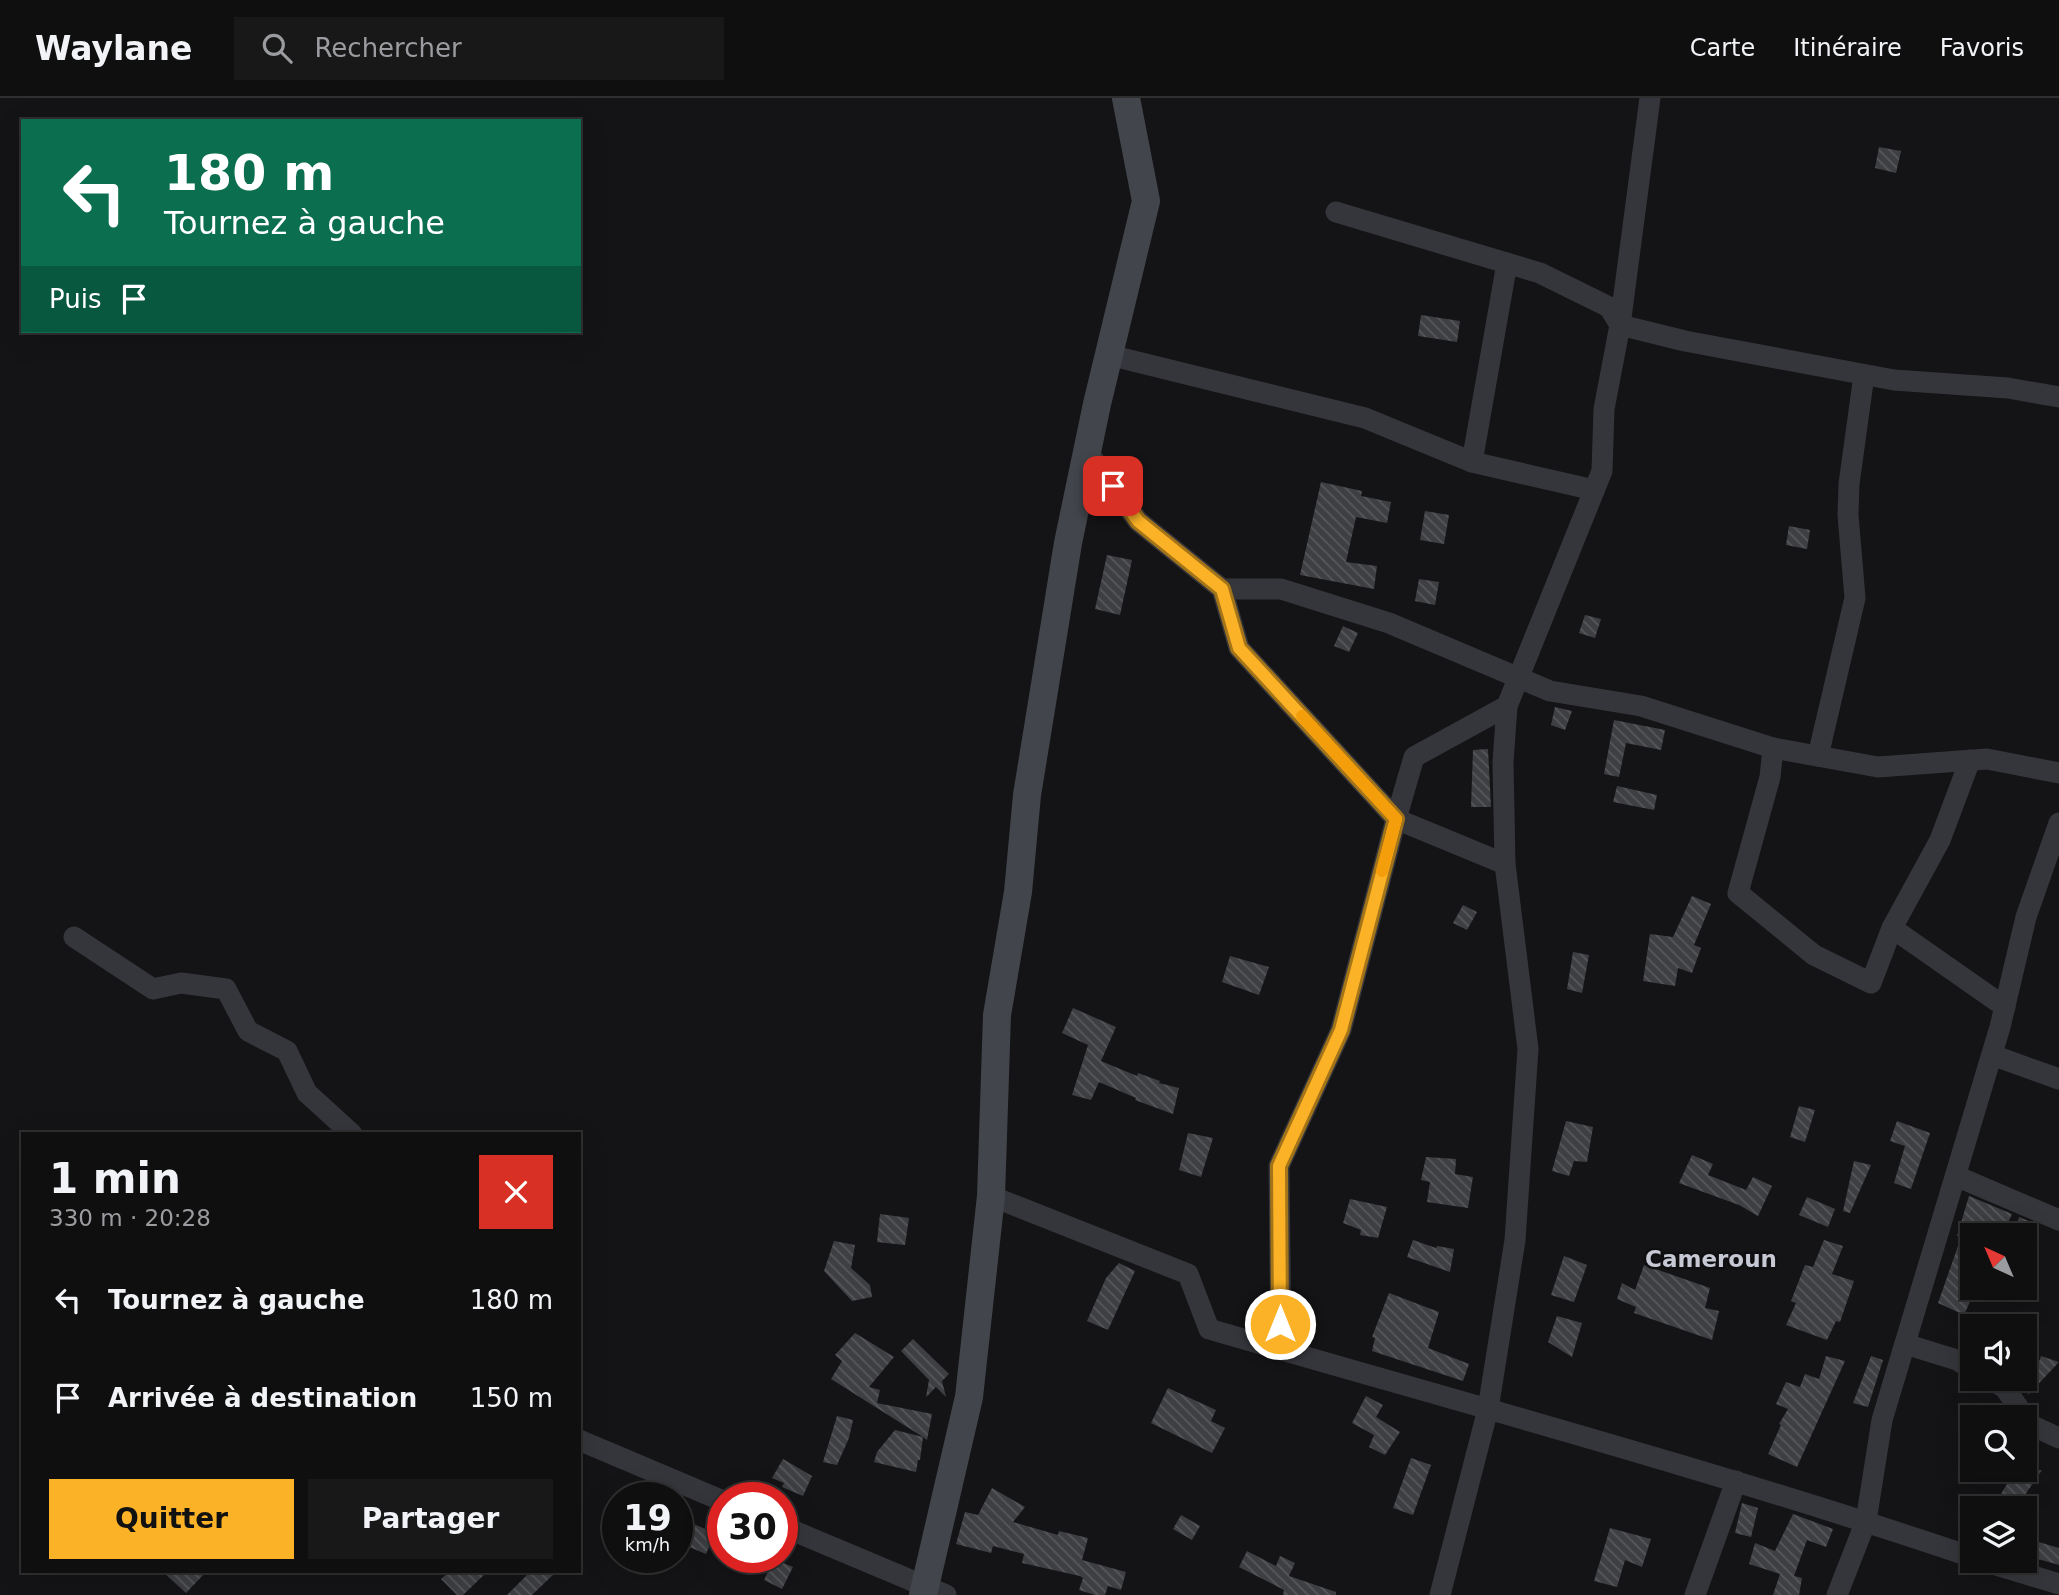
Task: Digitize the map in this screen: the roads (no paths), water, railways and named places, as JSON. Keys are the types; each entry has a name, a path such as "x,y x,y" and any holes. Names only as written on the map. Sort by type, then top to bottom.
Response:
{"main road":[{"path":"931,1592 969,1397 991,1196 997,1015 1018,892 1027,795 1068,543 1146,201 1126,98"}],"street":[{"path":"1440,1595 1488,1409 1515,1240 1528,1049 1505,864 1503,762 1507,706 1602,471 1604,409 1620,326 1650,98"},
{"path":"1336,212 1540,273 1609,307 1620,326 1685,341 1894,380 2008,387 2059,397"},
{"path":"1472,462 1507,263"},
{"path":"1109,355 1365,418 1472,462 1594,490"},
{"path":"1818,756 1855,598 1848,515 1849,484 1864,375"},
{"path":"1087,452 1138,521 1222,589 1239,648 1396,819 1505,864"},
{"path":"1222,589 1281,589 1389,623 1550,691 1641,706 1773,748 1878,767 1987,759 2059,773"},
{"path":"1281,1350 1279,1166 1341,1030 1396,819 1415,757 1507,706"},
{"path":"1773,748 1770,777 1738,893 1814,955 1871,983 1892,928 1940,840 1970,760"},
{"path":"1837,1595 1866,1521 1882,1420 1992,1055 2026,917 2059,823"},
{"path":"1892,928 2005,1007"},
{"path":"74,937 153,989 181,983 226,989 248,1031 287,1051 307,1093 350,1132"},
{"path":"1992,1055 2059,1079"},
{"path":"1956,1176 2059,1220"},
{"path":"991,1196 1188,1275 1209,1328 1736,1481 1960,1553"},
{"path":"1905,1344 1960,1362"},
{"path":"2007,1391 2033,1426 2059,1438"},
{"path":"581,1441 707,1494"},
{"path":"1695,1595 1736,1481"},
{"path":"798,1533 931,1592"},
{"path":"2023,1573 2059,1584"}],"district":[{"name":"Cameroun","path":"1711,1259"}]}
